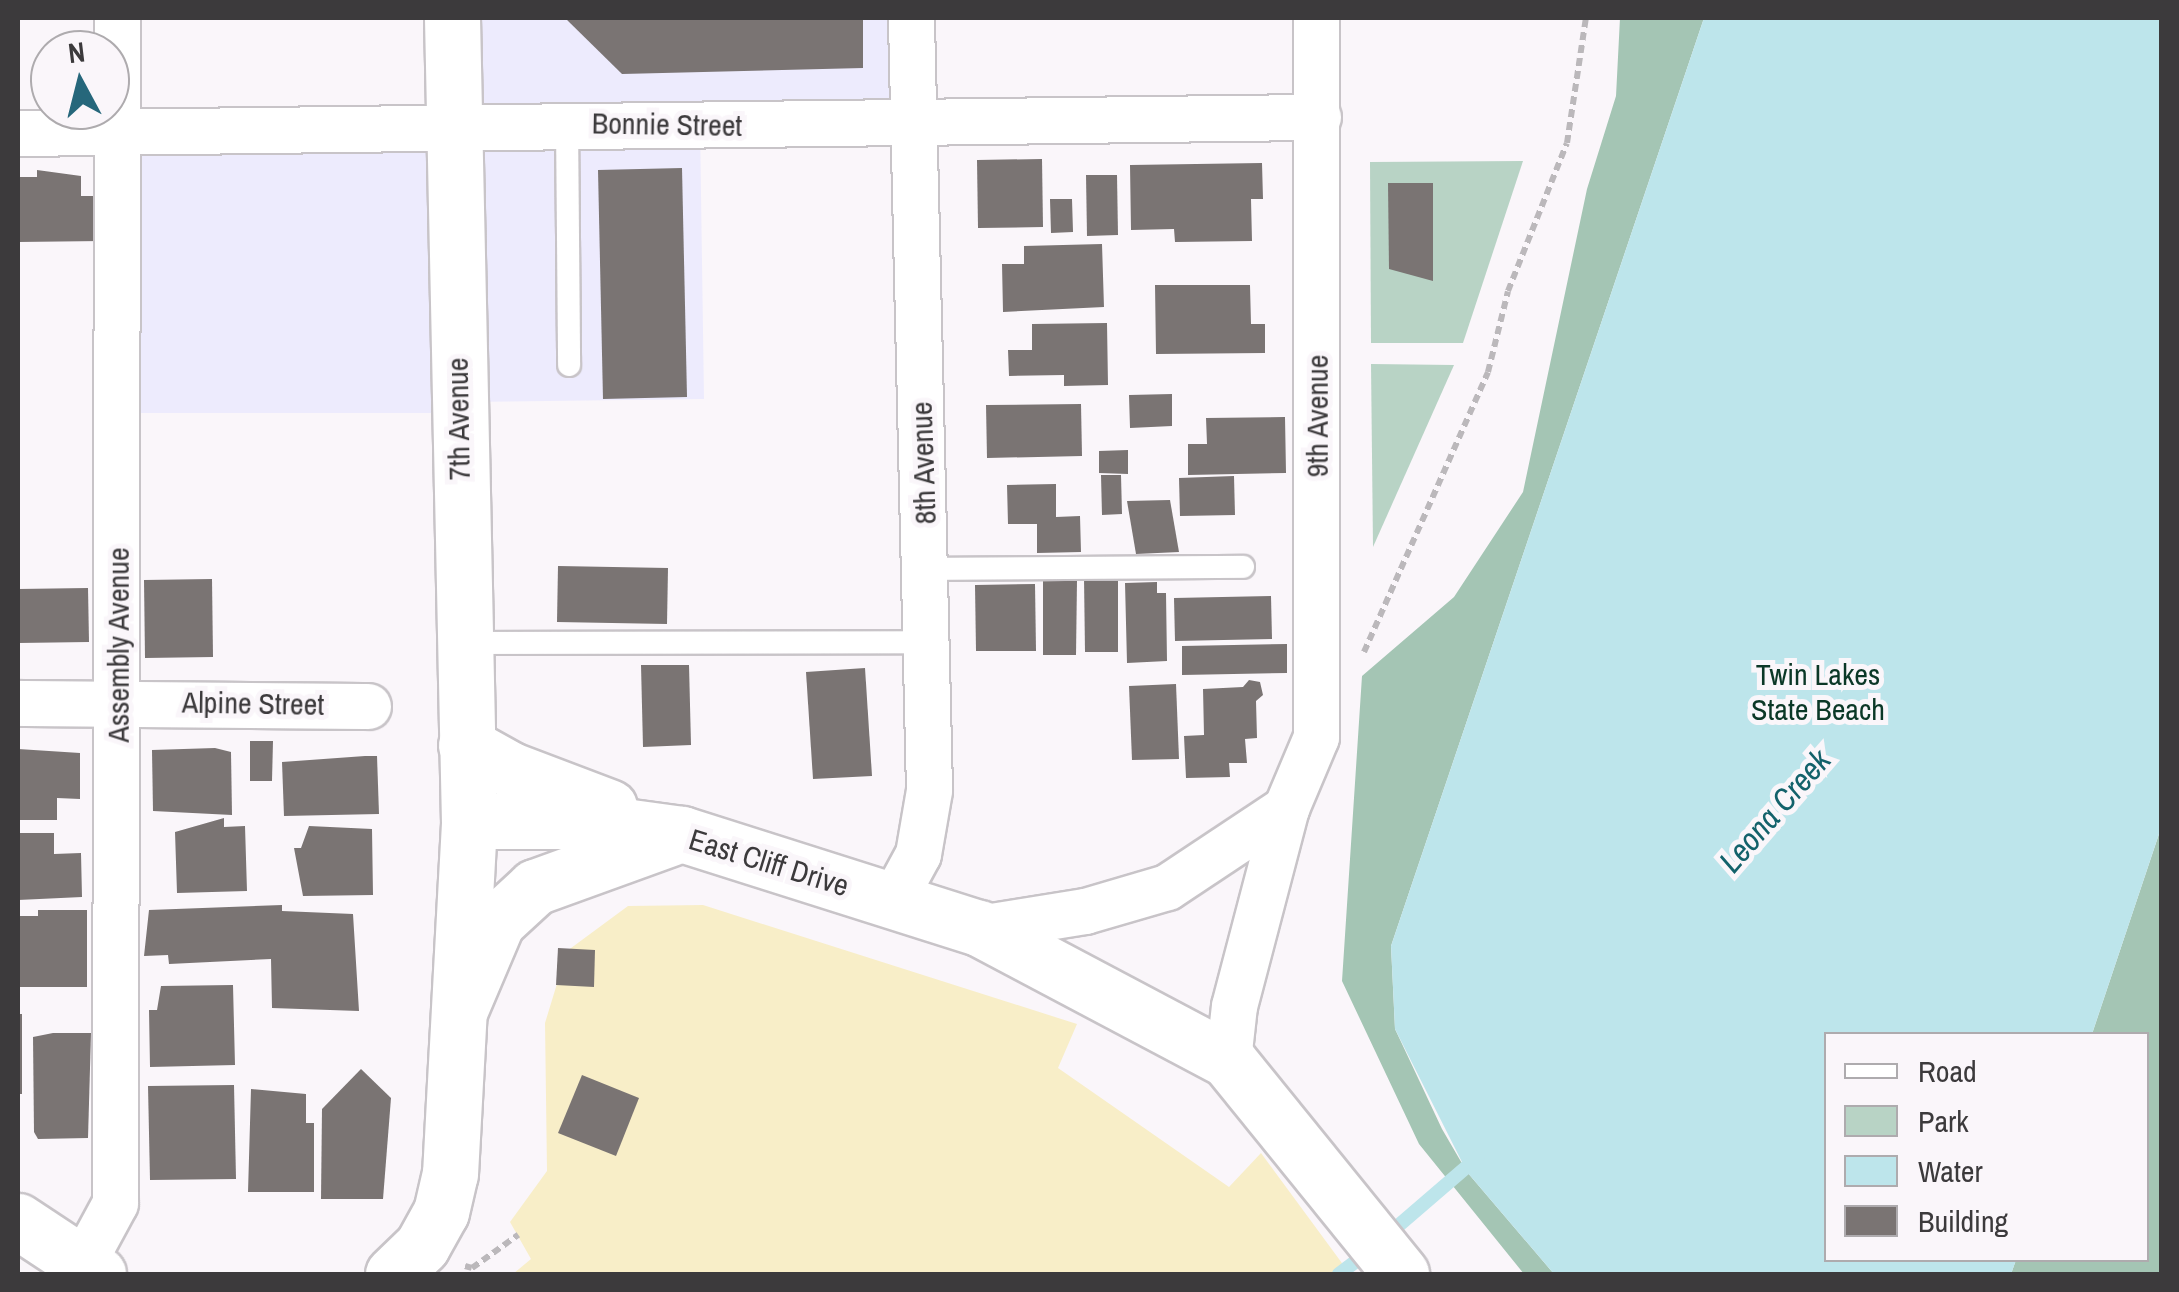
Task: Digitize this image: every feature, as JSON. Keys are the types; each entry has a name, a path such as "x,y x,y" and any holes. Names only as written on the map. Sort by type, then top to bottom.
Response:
{"main road":[{"name":"7th Avenue","path":"452,18 451,123 468,820"},
{"path":"466,744 511,770 682,834"},
{"name":"East Cliff Drive","path":"468,820 587,821 682,834 979,928 1228,1060 1400,1274"},
{"path":"393,1274 422,1246 441,1212 450,1174 468,820"},
{"path":"461,1007 496,922 535,887 682,834"},
{"path":"18,1220 90,1270"}],"street":[{"name":"Assembly Avenue","path":"90,1270 115,1203 117,18"},
{"name":"8th Avenue","path":"892,900 918,854 928,813 926,569 911,18"},
{"name":"9th Avenue","path":"1228,1060 1234,1006 1286,808 1316,737 1316,18"},
{"name":"Bonnie Street","path":"18,132 118,134 567,122 912,126 1318,117"},
{"name":"Alpine Street","path":"18,703 118,700 368,706"},
{"path":"979,928 1085,911 1167,887 1286,808"}],"lane":[{"path":"567,122 570,365"},
{"path":"926,569 1243,568"},
{"path":"464,643 926,642"}],"path":[{"path":"1316,667 1363,656 1488,372 1508,291 1567,143 1586,18"},
{"path":"485,1255 518,1235"}],"shaded area":[{"path":"454,18 924,18 926,122 700,124 704,399 459,402 458,413 123,413 120,130 454,126"}],"green space":[{"path":"1620,18 1704,18 1391,946 1395,1029 1442,1129 1467,1172 1554,1274 1524,1274 1419,1144 1342,981 1362,676 1454,597 1523,492 1587,189 1616,96"},
{"path":"1523,161 1463,343 1371,343 1370,162"},
{"path":"1371,364 1454,365 1373,547"},
{"path":"2161,828 2161,1274 2011,1274 2015,1262 2149,1262 2149,1032 2093,1032"}],"sand":[{"path":"703,905 1077,1024 1058,1068 1229,1187 1261,1153 1350,1274 513,1274 531,1259 510,1222 547,1171 545,1023 567,951 628,906"}],"water":[{"name":"Twin Lakes State Beach","path":"1704,18 2161,18 2161,828 2093,1032 1824,1032 1824,1262 2015,1262 2011,1274 1554,1274 1467,1172 1395,1029 1391,946"}],"building":[{"path":"565,18 863,18 863,68 622,74"},
{"path":"1042,159 1043,227 978,228 977,160"},
{"path":"1262,163 1263,199 1251,199 1252,241 1175,242 1174,229 1131,230 1130,165"},
{"path":"682,168 687,397 603,399 598,170"},
{"path":"37,170 81,176 81,196 101,196 102,241 18,242 18,177 37,177"},
{"path":"1086,175 1117,175 1118,235 1087,236"},
{"path":"1388,183 1433,183 1433,281 1389,269"},
{"path":"1050,199 1072,199 1073,232 1051,233"},
{"path":"1102,244 1104,307 1003,312 1002,264 1024,264 1024,246"},
{"path":"1155,285 1250,285 1251,324 1265,324 1265,353 1156,354"},
{"path":"1107,323 1108,385 1064,386 1064,375 1009,376 1008,350 1032,350 1032,324"},
{"path":"1172,394 1172,426 1130,428 1129,395"},
{"path":"1081,404 1082,456 987,458 986,405"},
{"path":"1285,417 1286,473 1188,475 1188,444 1207,444 1206,418"},
{"path":"1128,450 1128,474 1099,473 1099,451"},
{"path":"1101,475 1121,475 1122,514 1102,515"},
{"path":"1234,476 1235,515 1180,516 1179,478"},
{"path":"1056,484 1056,517 1080,516 1081,552 1037,553 1037,524 1008,524 1007,485"},
{"path":"1170,500 1179,552 1136,554 1127,501"},
{"path":"558,566 668,568 667,624 557,622"},
{"path":"1084,577 1118,578 1118,652 1085,652"},
{"path":"212,579 213,657 145,658 144,580"},
{"path":"1043,580 1077,580 1076,655 1043,655"},
{"path":"1157,582 1157,593 1166,593 1167,661 1127,663 1125,583"},
{"path":"1035,584 1036,651 976,651 975,585"},
{"path":"88,588 89,642 18,643 18,589"},
{"path":"1271,596 1272,639 1175,641 1174,598"},
{"path":"1287,644 1287,673 1182,675 1182,646"},
{"path":"641,665 689,665 691,745 643,747"},
{"path":"865,668 872,776 813,779 806,672"},
{"path":"1249,680 1260,682 1263,695 1256,701 1257,738 1245,739 1247,763 1229,763 1230,777 1186,778 1184,736 1204,735 1203,689 1243,687"},
{"path":"1176,684 1179,759 1132,760 1129,686"},
{"path":"250,741 273,741 272,781 250,781"},
{"path":"215,748 231,752 232,815 153,811 152,750"},
{"path":"18,749 80,753 80,799 57,798 57,820 18,820"},
{"path":"377,756 379,814 284,816 282,762"},
{"path":"224,818 224,827 245,826 247,891 177,893 175,832"},
{"path":"309,826 372,829 373,895 303,896 294,848 301,848"},
{"path":"18,833 54,833 54,854 81,853 82,897 18,900"},
{"path":"282,905 282,911 353,914 359,1011 272,1008 271,959 169,964 168,955 144,956 149,910"},
{"path":"38,910 87,910 87,987 18,987 18,916 38,916"},
{"path":"558,948 595,950 594,987 556,985"},
{"path":"233,985 235,1065 150,1067 149,1010 157,1010 161,986"},
{"path":"18,1014 22,1014 22,1094 18,1094"},
{"path":"91,1033 88,1138 38,1139 34,1132 33,1037"},
{"path":"361,1069 391,1098 383,1199 321,1199 322,1109"},
{"path":"582,1075 639,1098 616,1156 558,1133"},
{"path":"234,1085 236,1179 150,1180 148,1086"},
{"path":"251,1089 306,1094 306,1123 314,1123 314,1192 248,1192"}],"waterway":[{"name":"Leona Creek","path":"1384,1238 1477,1158"},
{"name":"Leona Creek","path":"1339,1274 1368,1252"}]}
